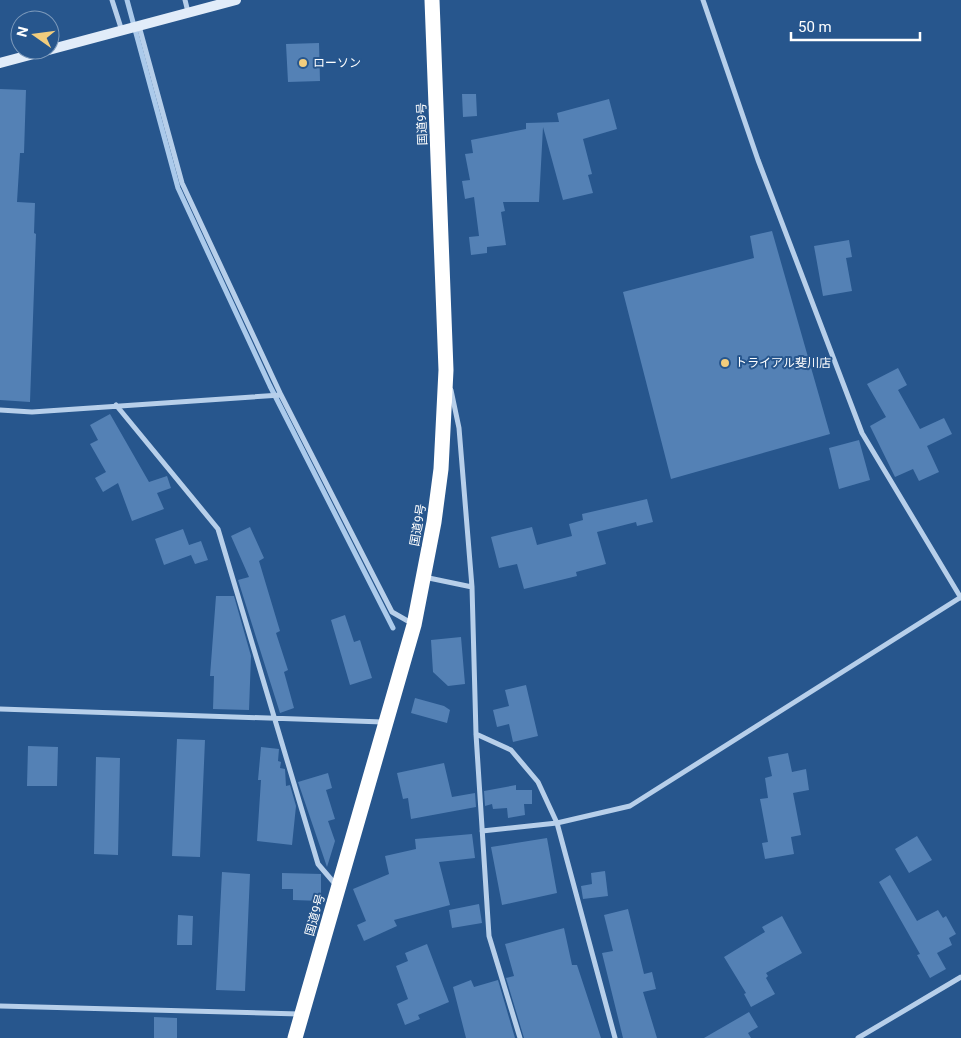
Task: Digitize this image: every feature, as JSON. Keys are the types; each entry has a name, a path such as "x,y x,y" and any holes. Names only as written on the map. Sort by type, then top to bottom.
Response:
{"highway":[{"name":"国道9号","path":"295,1038 414,625 434,522 441,469 446,370 432,0"}],"street":[{"path":"112,0 122,31"},
{"path":"185,0 188,13"},
{"path":"0,63 236,0"},
{"path":"482,831 557,823 630,806 961,597 862,433 758,160 703,0"},
{"path":"139,26 182,183 281,395 392,612 414,625"},
{"path":"446,370 459,428 472,587 476,734 489,936 520,1038"},
{"path":"0,410 32,412 281,395"},
{"path":"116,405 218,529 318,864 338,887"},
{"path":"424,577 472,587"},
{"path":"0,709 386,722"},
{"path":"476,734 511,750 538,782 557,823 615,1038"},
{"path":"858,1038 961,977"},
{"path":"0,1006 302,1014"}],"building":[{"name":"ローソン","path":"319,43 320,81 288,82 286,44"},
{"path":"0,89 26,90 24,153 20,153 17,202 35,203 34,233 36,234 30,402 0,400"},
{"path":"462,94 476,94 477,116 463,117"},
{"path":"609,99 617,129 583,139 592,174 588,175 593,193 563,200 543,127 539,202 503,202 505,211 501,212 506,245 487,247 487,253 471,255 469,237 479,236 474,197 465,199 462,181 470,180 465,154 473,153 471,140 526,129 526,123 559,122 557,113"},
{"name":"トライアル斐川店","path":"772,231 830,434 671,479 623,292 754,258 750,236"},
{"path":"849,240 852,257 846,258 852,291 823,296 814,246"},
{"path":"898,368 907,385 898,390 920,429 944,418 952,434 927,446 939,472 919,481 913,469 895,477 870,426 886,417 867,384"},
{"path":"110,414 149,482 167,476 171,488 157,493 164,509 132,521 118,483 103,492 95,478 106,472 90,444 98,440 90,425"},
{"path":"859,440 870,480 839,489 829,448"},
{"path":"647,499 653,522 637,526 636,522 597,532 606,564 576,572 577,576 524,589 517,564 499,568 491,537 532,527 537,545 572,536 569,524 583,520 582,514"},
{"path":"250,527 264,558 259,561 280,631 276,633 288,670 284,672 294,708 280,713 238,580 249,577 231,536"},
{"path":"183,529 189,545 201,541 208,560 195,564 191,555 164,565 155,539"},
{"path":"216,596 234,596 251,656 249,710 213,709 214,676 210,676"},
{"path":"345,615 354,642 360,640 372,678 350,685 331,620"},
{"path":"461,637 465,684 448,686 433,672 431,640"},
{"path":"526,685 538,736 513,742 509,724 497,727 493,710 509,706 505,690"},
{"path":"415,698 444,706 450,710 447,723 411,713"},
{"path":"177,739 205,740 200,857 172,856"},
{"path":"28,746 58,747 57,786 27,786"},
{"path":"261,747 279,749 278,761 281,762 280,768 285,769 286,786 290,785 296,806 292,845 257,841 261,780 258,780"},
{"path":"788,753 792,772 806,769 809,790 793,793 801,835 791,837 794,854 765,859 762,843 768,842 760,799 768,798 765,778 772,776 768,757"},
{"path":"96,757 120,758 118,855 94,854"},
{"path":"444,763 452,797 475,793 476,807 411,819 408,798 403,799 397,773"},
{"path":"328,773 332,788 326,790 335,819 328,821 335,841 327,867 298,782"},
{"path":"516,785 516,790 532,790 532,804 524,804 525,815 508,818 507,808 493,809 492,804 485,806 484,791"},
{"path":"472,834 475,858 439,862 450,905 394,920 397,926 364,941 357,925 366,921 353,889 389,874 385,856 416,849 415,839"},
{"path":"917,836 932,860 909,873 895,849"},
{"path":"547,838 557,893 502,905 491,847"},
{"path":"605,871 608,896 583,899 581,886 592,884 591,873"},
{"path":"222,872 250,874 245,991 216,990"},
{"path":"282,873 321,874 321,901 293,900 293,889 282,889"},
{"path":"890,875 917,921 938,910 943,918 946,916 956,934 949,938 952,945 937,953 946,969 930,978 917,955 920,954 879,882"},
{"path":"479,904 482,923 452,928 449,910"},
{"path":"628,909 644,974 652,972 656,989 643,992 657,1038 623,1038 602,953 613,951 604,915"},
{"path":"178,915 193,916 192,945 177,945"},
{"path":"782,916 802,953 766,973 768,976 766,978 775,994 751,1007 744,994 746,993 724,957 765,932 762,927"},
{"path":"564,928 572,965 577,965 601,1038 524,1038 506,978 514,976 505,944"},
{"path":"427,944 449,1002 418,1015 420,1019 405,1025 397,1004 408,999 396,966 408,961 405,953"},
{"path":"471,980 474,987 498,980 515,1038 466,1038 453,987"},
{"path":"749,1012 758,1027 748,1033 751,1038 704,1038"},
{"path":"154,1017 177,1018 177,1038 154,1038"}],"waterway":[{"path":"127,0 178,188 270,386 393,628"}],"place":[{"name":"ローソン","path":"303,63"},
{"name":"トライアル斐川店","path":"725,363"}]}
